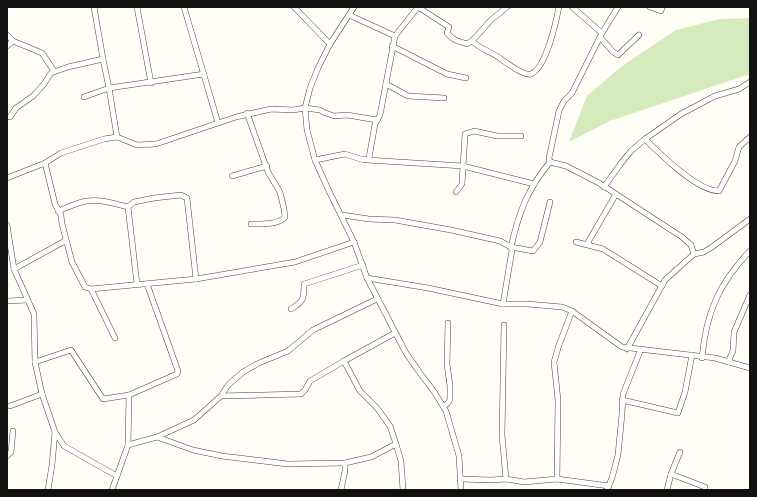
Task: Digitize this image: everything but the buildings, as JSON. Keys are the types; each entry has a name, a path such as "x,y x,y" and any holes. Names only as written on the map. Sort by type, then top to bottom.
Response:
{"street":[{"path":"94,7 109,88 116,137"},
{"path":"137,7 151,83"},
{"path":"184,7 218,123"},
{"path":"294,7 330,44"},
{"path":"354,7 330,44 310,88 305,108 307,130 315,160 342,215 377,299 395,333 420,373 444,406 458,449 461,490"},
{"path":"367,160 370,156 377,120 380,114 395,36 418,7 445,23 449,27 447,33 458,42 467,44 472,41 491,20 507,7"},
{"path":"472,41 476,45 525,74 530,74 537,68 546,53 560,7"},
{"path":"572,7 601,35 613,52 618,55 639,35"},
{"path":"503,304 512,250 511,247 516,224 523,204 534,184 550,162 549,158 559,110 564,101 572,93 601,35 618,7"},
{"path":"650,7 660,11 662,7"},
{"path":"349,15 395,36"},
{"path":"7,35 13,41 42,53 54,71"},
{"path":"7,46 13,41"},
{"path":"392,46 447,74 466,78"},
{"path":"7,118 10,117 16,108 33,96 54,71 103,59"},
{"path":"84,97 109,88 204,74"},
{"path":"604,187 631,151 681,114 715,96 739,89 750,82"},
{"path":"386,84 408,96 444,98"},
{"path":"7,178 45,162 61,153 104,139 116,137 137,145 156,144 247,113 271,109 293,110 305,108 320,110 334,116 347,115 377,120"},
{"path":"247,113 268,172 280,192 285,217 282,221 274,223 251,224"},
{"path":"456,192 462,184 465,134 474,131 497,136 521,136"},
{"path":"645,140 666,159 704,188 719,191 735,161 739,147 750,137"},
{"path":"315,160 345,154 367,160 463,166 534,184"},
{"path":"45,162 55,204 61,215 72,262 85,287 91,289 196,279 295,262 354,242"},
{"path":"550,162 566,166 616,194 682,237 691,245 694,254"},
{"path":"232,176 267,166"},
{"path":"587,244 616,194"},
{"path":"128,208 134,202 154,198 181,195 187,198 196,279"},
{"path":"58,210 82,202 94,201 105,201 128,208"},
{"path":"342,215 422,224 500,241 511,247 533,252 540,242 550,202"},
{"path":"128,208 137,284"},
{"path":"627,348 664,280 694,254 704,252 712,247 750,219"},
{"path":"7,225 9,248 14,270 34,314 35,362 42,394 55,432 64,446 117,476"},
{"path":"14,270 66,241"},
{"path":"576,242 603,249 662,286"},
{"path":"702,358 703,340 709,313 732,271 750,251"},
{"path":"291,309 301,303 304,297 304,284 363,265"},
{"path":"367,278 428,288 503,304 528,304 562,307 572,311 622,347 692,355 702,358 715,358 750,368"},
{"path":"35,362 71,350 103,400 128,395 177,374 178,371 147,284"},
{"path":"91,289 115,338"},
{"path":"728,362 732,351 734,332 750,295"},
{"path":"128,445 157,437 194,420 221,396 228,385 243,372 259,363 288,351 313,330 377,299"},
{"path":"7,301 27,300"},
{"path":"557,479 558,400 554,362 572,311"},
{"path":"444,406 450,399 447,364 448,323"},
{"path":"504,325 502,435 506,478"},
{"path":"221,396 301,394 310,381 395,333"},
{"path":"460,479 491,480 506,478 524,482 557,479 600,484 608,488 618,455 624,390 641,349"},
{"path":"622,400 678,413 685,392 692,355"},
{"path":"344,361 360,391 377,408 390,426 401,461 403,490"},
{"path":"10,406 42,394"},
{"path":"112,490 128,445 128,395"},
{"path":"7,456 11,452 13,431"},
{"path":"48,490 55,432"},
{"path":"157,437 193,450 222,456 288,464 345,464 371,457 396,444"},
{"path":"667,490 671,474 680,452"},
{"path":"341,490 345,464"},
{"path":"671,474 705,487 705,490"},
{"path":"600,484 602,490"}],"green space":[{"path":"750,18 750,74 610,121 569,142 587,96 622,66 676,30 720,19"}]}
